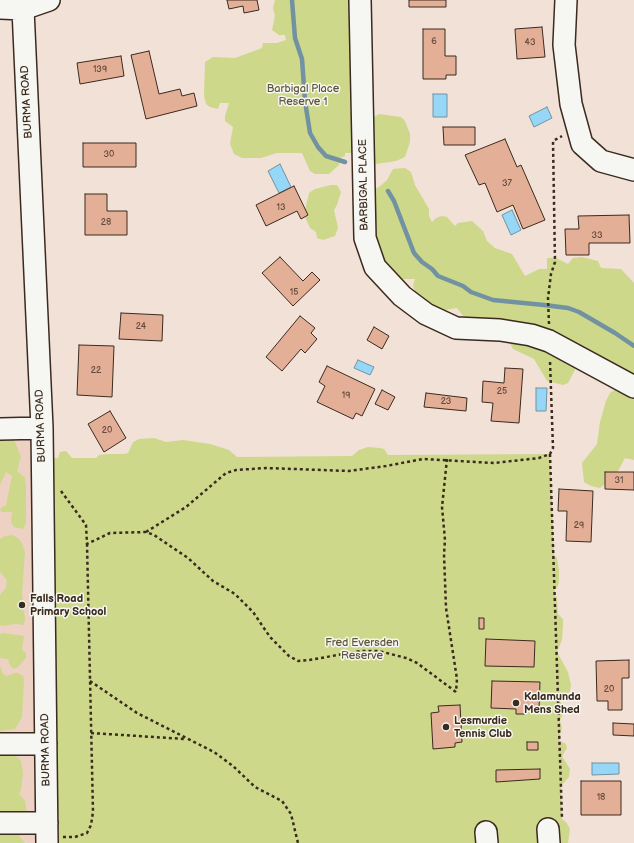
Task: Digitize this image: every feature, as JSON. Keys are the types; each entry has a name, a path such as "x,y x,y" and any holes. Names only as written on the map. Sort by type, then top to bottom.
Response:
{"street":[{"path":"0,8 23,9 49,0"},
{"name":"BARBIGAL PLACE","path":"360,0 365,238 376,267 402,296 426,314 456,328 500,330 531,335 549,341 634,387"},
{"path":"566,0 564,45 571,104 582,144 601,161 634,170"},
{"name":"BURMA ROAD","path":"23,9 42,428 47,834"},
{"path":"0,429 42,428"},
{"path":"0,744 46,744"},
{"path":"0,823 47,834"}],"path":[{"path":"549,312 548,298 551,274 555,262 554,141 577,127"},
{"path":"549,341 554,448 550,454 553,833"},
{"path":"146,532 186,506 226,473 236,470 266,468 349,471 423,459 448,459 494,463 539,458 550,454"},
{"path":"87,544 110,533 146,532 188,558 213,581 235,594 253,612 270,637 289,656 298,660 309,660 361,651 379,651 406,658 417,663 456,692 457,679 446,608 444,554 445,540 442,507 448,459"},
{"path":"47,834 83,836 90,829 93,812 86,525 60,490"},
{"path":"90,681 137,712 186,739 214,752 233,766 255,787 282,801 291,814 298,843"},
{"path":"91,733 186,739"}],"shaded area":[{"name":"Falls Road Primary School","path":"42,428 47,843 0,843 0,429"}],"green space":[{"name":"Barbigal Place Reserve 1","path":"275,0 360,0 363,153 345,153 345,156 340,158 339,165 329,174 315,174 310,171 302,153 277,153 261,158 242,158 234,154 230,144 233,127 225,121 229,103 220,103 218,109 210,107 206,104 204,96 205,62 213,57 235,58 262,48 263,43 277,43 286,40 285,35 279,35 272,30 275,16 273,8"},
{"path":"379,114 401,117 405,121 410,134 410,142 405,157 396,161 376,164 371,159 371,147 374,138 371,126 374,117"},
{"path":"405,168 411,172 415,185 429,209 429,216 432,222 436,218 442,216 447,217 455,226 458,223 472,221 483,231 487,241 495,248 512,254 525,276 539,269 547,269 547,258 556,258 568,264 573,258 582,257 598,261 601,268 621,269 634,283 634,460 625,458 616,475 600,488 591,486 584,482 582,463 597,444 600,422 610,393 621,386 577,366 568,383 563,385 547,381 534,359 513,349 505,334 467,321 457,308 445,310 430,308 417,299 413,285 415,279 402,279 393,276 383,268 369,212 372,190 379,187 387,180 393,169"},
{"path":"337,185 341,192 334,210 338,228 335,236 323,240 317,238 316,232 310,228 304,215 309,193 315,189"},
{"path":"0,436 10,438 15,442 21,457 17,471 25,478 26,485 26,523 23,529 14,527 11,522 12,512 1,512 0,509 6,505 12,476 6,472 0,485"},
{"name":"Fred Eversden Reserve","path":"154,438 166,442 183,440 210,444 229,450 237,457 352,456 359,450 368,447 384,449 388,455 550,454 554,555 557,558 559,570 559,582 557,588 555,589 555,596 557,597 558,614 563,619 562,640 557,652 568,672 571,685 570,691 564,699 558,698 563,706 563,714 560,721 562,728 560,741 566,744 567,748 562,756 570,769 569,777 561,786 562,819 566,822 570,829 568,843 47,843 42,458 58,458 60,452 66,451 72,458 96,458 99,455 124,454 128,453 133,442 139,439"},
{"path":"12,535 18,538 22,543 25,552 22,594 25,619 24,625 15,624 2,626 0,625 0,595 6,588 7,580 0,572 0,539 5,536"},
{"path":"3,633 24,636 22,648 26,653 26,658 18,667 14,669 10,666 8,659 0,658 0,634"},
{"path":"0,666 3,674 7,676 18,673 23,676 24,680 22,717 15,729 0,731"},
{"path":"0,744 8,755 18,757 21,761 23,773 21,790 19,794 25,801 27,814 19,836 25,843 0,843"}],"water":[{"path":"433,94 447,94 447,117 433,117"},
{"path":"547,107 552,118 534,127 529,116"},
{"path":"280,164 291,187 279,193 268,171"},
{"path":"512,210 521,230 511,235 502,215"},
{"path":"358,360 374,367 370,375 354,368"},
{"path":"536,388 547,388 546,411 536,411"},
{"path":"592,763 619,763 619,774 592,775"}],"building":[{"path":"227,0 257,0 259,10 244,13 243,6 229,9"},
{"path":"409,0 446,0 446,7 409,7"},
{"path":"542,27 545,57 517,59 515,29"},
{"path":"423,29 445,29 445,56 456,56 456,75 446,75 446,79 423,79"},
{"path":"149,51 159,94 180,89 182,96 194,93 197,106 146,119 131,55"},
{"path":"121,56 124,76 80,84 77,63"},
{"path":"443,127 475,127 475,145 444,145"},
{"path":"505,139 517,167 521,165 545,220 523,229 513,205 497,212 485,183 479,185 465,155"},
{"path":"83,143 136,143 136,167 83,167"},
{"path":"294,186 308,215 301,219 297,211 266,226 256,205"},
{"path":"85,194 107,194 107,211 127,211 127,235 85,235"},
{"path":"629,215 630,243 589,243 589,255 566,255 565,229 579,229 578,216"},
{"path":"280,257 303,281 312,272 320,280 293,306 262,273"},
{"path":"121,313 163,315 162,341 119,339"},
{"path":"300,316 315,328 311,333 317,339 305,353 301,349 282,371 266,357"},
{"path":"374,327 389,336 382,349 367,340"},
{"path":"79,345 114,346 112,397 77,395"},
{"path":"327,366 375,389 362,416 356,413 353,419 317,402 325,386 319,382"},
{"path":"505,368 523,369 519,423 491,421 493,403 482,402 483,381 504,383"},
{"path":"382,390 395,397 388,410 375,404"},
{"path":"426,393 467,398 466,411 424,407"},
{"path":"110,411 126,438 104,452 88,424"},
{"path":"605,472 634,472 634,490 605,489"},
{"path":"559,489 593,491 591,542 566,541 567,511 558,511"},
{"path":"479,618 484,618 484,629 479,629"},
{"path":"486,639 535,641 534,667 485,666"},
{"path":"629,660 629,678 622,678 622,710 608,710 608,701 597,701 596,661"},
{"name":"Kalamunda Mens Shed","path":"492,681 540,682 539,709 525,709 525,714 516,714 516,709 491,708"},
{"name":"Lesmurdie Tennis Club","path":"460,705 462,742 455,743 455,747 433,749 431,713 439,712 438,706"},
{"path":"613,723 634,724 634,736 613,735"},
{"path":"527,742 538,742 538,750 527,750"},
{"path":"540,769 540,779 496,782 496,770"},
{"path":"581,781 621,781 621,815 581,815"}],"waterway":[{"path":"292,0 295,38 302,59 305,101 310,133 318,147 326,156 345,162"},
{"path":"388,191 394,201 414,253 438,276 463,286 471,292 493,300 568,308 579,312 634,346"}],"place":[{"name":"Falls Road Primary School","path":"22,605"},
{"name":"Kalamunda Mens Shed","path":"516,703"},
{"name":"Lesmurdie Tennis Club","path":"446,727"}]}
